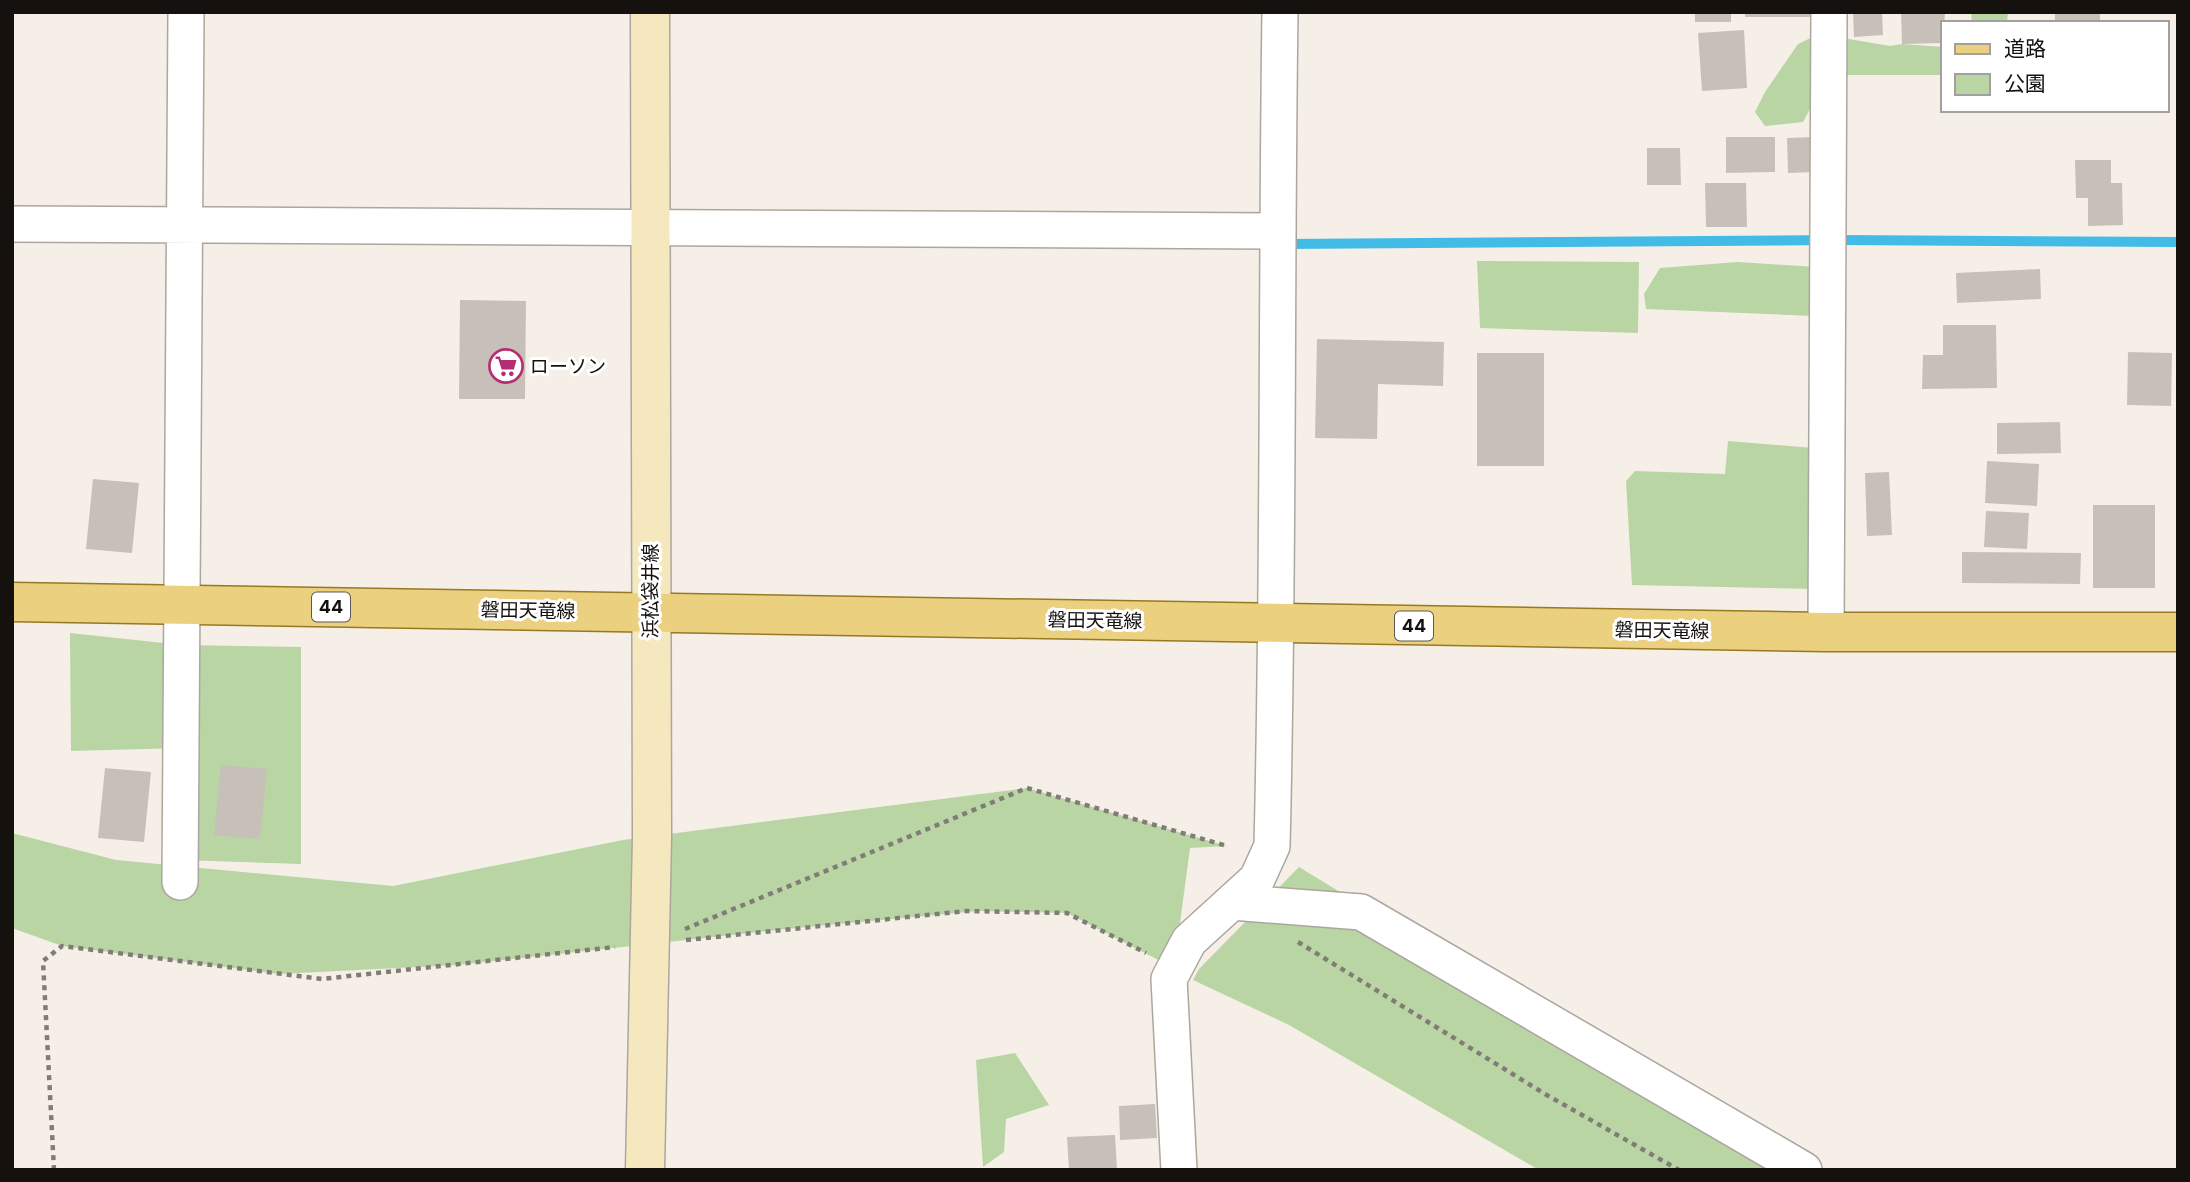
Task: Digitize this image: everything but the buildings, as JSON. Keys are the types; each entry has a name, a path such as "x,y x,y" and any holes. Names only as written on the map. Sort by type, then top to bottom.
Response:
{"main road":[{"name":"浜松袋井線","path":"645,1170 652,838 650,12"},
{"name":"磐田天竜線","path":"12,602 1826,632 2178,632"}],"street":[{"path":"180,882 186,12"},
{"path":"1179,1170 1169,979 1189,941 1257,879 1272,846 1277,623 1280,12"},
{"path":"1826,632 1829,12"},
{"path":"12,224 1277,231"},
{"path":"1232,902 1361,912 1804,1170"}],"path":[{"path":"648,944 1027,788 1227,846"},
{"path":"54,1170 43,961 62,946 322,979 966,911 1067,913 1174,968"},
{"path":"1290,937 1545,1094 1679,1170"}],"green space":[{"path":"1971,12 2008,12 2007,21 1972,21"},
{"path":"1819,34 1890,46 1902,44 1941,47 1941,75 1828,75 1803,122 1765,126 1755,112 1765,92 1798,44"},
{"path":"1477,261 1639,262 1638,333 1480,328"},
{"path":"1738,262 1816,267 1815,316 1646,309 1644,294 1660,268"},
{"path":"1728,441 1813,448 1815,589 1632,585 1626,481 1635,471 1725,474"},
{"path":"70,633 182,645 301,647 301,864 180,860 181,748 71,751"},
{"path":"1027,788 1227,846 1190,848 1174,968 1067,913 978,911 457,965 279,974 62,946 12,928 12,833 116,860 393,886 623,840"},
{"path":"1299,867 1632,1070 1807,1170 1539,1170 1289,1025 1193,980 1199,969"},
{"path":"1015,1053 1049,1105 1006,1119 1004,1152 983,1167 976,1060"}],"waterway":[{"path":"1284,244 1838,240 2178,242"}],"place":[{"name":"ローソン","path":"506,366"}]}
